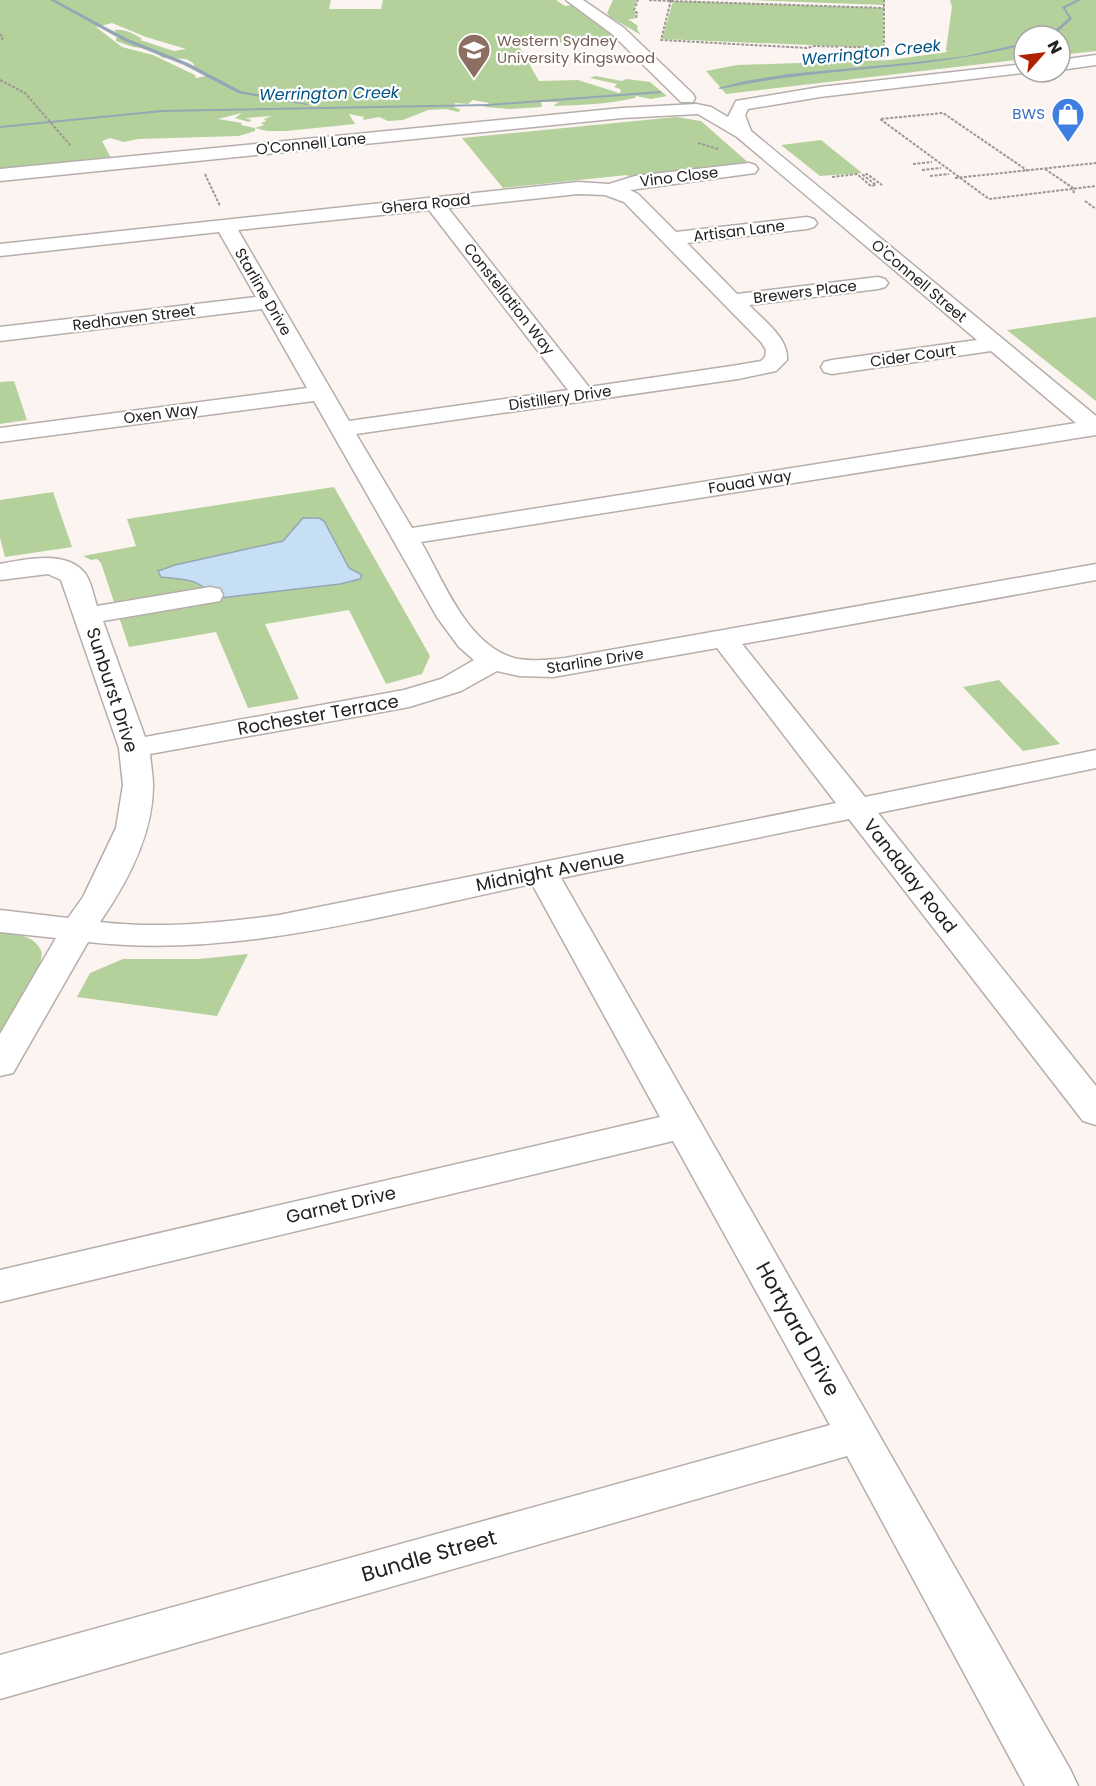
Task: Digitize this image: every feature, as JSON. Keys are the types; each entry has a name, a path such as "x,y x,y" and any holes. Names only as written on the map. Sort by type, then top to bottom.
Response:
{"street":[{"name":"O'Connell Street","path":"573,0 618,31 663,73 743,133 1095,428"},
{"path":"1072,63 1096,60"},
{"path":"736,100 1012,70"},
{"path":"696,99 730,110 736,100"},
{"name":"O'Connell Lane","path":"0,175 622,113 696,99"},
{"path":"736,100 736,115 743,133"},
{"name":"Vino Close","path":"611,190 635,183 749,169"},
{"name":"Ghera Road","path":"0,250 223,218 434,203 578,188 611,190 631,198 770,338 777,350 776,360"},
{"name":"Constellation Way","path":"434,203 584,395"},
{"name":"Starline Drive","path":"223,218 268,302 465,635 479,650 495,660 523,669 555,669 1096,572"},
{"name":"Artisan Lane","path":"671,239 807,223"},
{"name":"Brewers Place","path":"732,301 878,283"},
{"name":"Redhaven Street","path":"0,334 268,302"},
{"name":"Cider Court","path":"832,367 994,344"},
{"name":"Distillery Drive","path":"342,429 738,372 768,366 776,360"},
{"name":"Oxen Way","path":"0,435 321,393"},
{"name":"Fouad Way","path":"405,537 1095,428"},
{"name":"Sunburst Drive","path":"0,572 45,567 65,570 74,579 134,748 138,785 132,828 99,899 76,931 0,1064"},
{"path":"87,616 210,595"},
{"name":"Vandalay Road","path":"724,639 1096,1112"},
{"name":"Rochester Terrace","path":"134,748 409,698 451,685 495,660"},
{"name":"Midnight Avenue","path":"0,921 76,931 165,935 236,932 279,926 1096,759"},
{"name":"Hortyard Drive","path":"542,873 858,1435 1052,1786"},
{"name":"Garnet Drive","path":"0,1286 683,1125"},
{"name":"Bundle Street","path":"0,1677 858,1435"}],"path":[{"path":"649,0 884,7"},
{"path":"727,0 884,7"},
{"path":"671,1 661,40 807,48 814,46 884,48 884,0"},
{"path":"0,34 3,38 0,40"},
{"path":"0,80 25,93 67,141"},
{"path":"1028,171 943,113 880,120 989,199 1096,186"},
{"path":"913,164 932,162"},
{"path":"955,178 1096,163"},
{"path":"922,170 941,168"},
{"path":"1045,169 1072,189 1074,194"},
{"path":"204,172 223,218"},
{"path":"827,178 857,174 871,186 876,185 863,175 867,174 882,185"},
{"path":"930,176 949,174"},
{"path":"1084,201 1096,209"}],"green space":[{"path":"0,0 331,0 329,9 381,9 383,0 556,0 565,6 572,5 615,38 519,46 539,81 578,80 619,93 620,89 614,87 617,84 590,78 595,76 622,81 626,79 650,82 667,96 651,99 636,96 615,102 555,106 559,102 541,102 542,107 510,109 484,107 489,103 473,100 468,104 455,103 454,107 461,110 458,112 446,109 428,110 403,120 388,121 379,117 363,120 364,117 349,114 355,124 286,131 267,131 255,128 255,131 239,136 138,139 124,142 110,138 102,141 111,158 0,169","holes":["112,23 146,37 186,49 174,51 140,40 142,39 129,32 114,30 119,37 116,41 133,47 151,49 163,58 186,59 193,63 195,68 211,75 196,78 195,75 153,55 122,47 96,27","242,113 235,118 249,122 252,120 245,118 272,116 264,119 266,121 261,123 264,125 255,128 241,125 242,123 218,119"]},
{"path":"613,0 637,0 633,10 636,13 634,19 628,19 638,26 637,29 641,35 610,17 607,13"},
{"path":"748,0 883,0 884,5"},
{"path":"950,0 1096,0 1096,51 1072,54 1072,24 1012,24 1012,60 726,94 706,71 737,65 890,60 947,52 952,7"},
{"path":"673,1 883,8 883,48 662,39"},
{"path":"676,117 701,121 751,165 632,179 627,175 503,188 462,138"},
{"path":"821,140 862,173 820,176 781,145"},
{"path":"1096,317 1096,401 1007,330"},
{"path":"14,381 27,420 0,424 0,382"},
{"path":"334,487 430,656 422,674 386,684 349,610 265,624 299,699 248,708 216,632 129,647 101,563 97,559 91,560 83,556 136,546 127,519"},
{"path":"53,492 72,547 5,557 0,538 0,500"},
{"path":"999,680 1060,744 1023,751 963,687"},
{"path":"0,932 30,939 35,942 42,953 40,965 0,1033"},
{"path":"248,954 217,1016 77,997 90,973 123,959 199,959"}],"water":[{"path":"303,518 319,518 324,521 349,568 362,575 360,579 340,584 212,599 208,592 197,583 184,579 161,577 158,571 175,565 283,541"}],"waterway":[{"path":"52,0 126,40 186,64 240,92 306,104"},
{"name":"Werrington Creek","path":"1064,24 1071,18 1063,8 1079,0"},
{"name":"Werrington Creek","path":"720,88 788,75 966,57 1012,47"},
{"name":"Werrington Creek","path":"0,127 162,111 488,105 660,92"}],"place":[{"name":"Western Sydney University Kingswood","path":"474,79"},
{"name":"BWS","path":"1068,143"}]}
